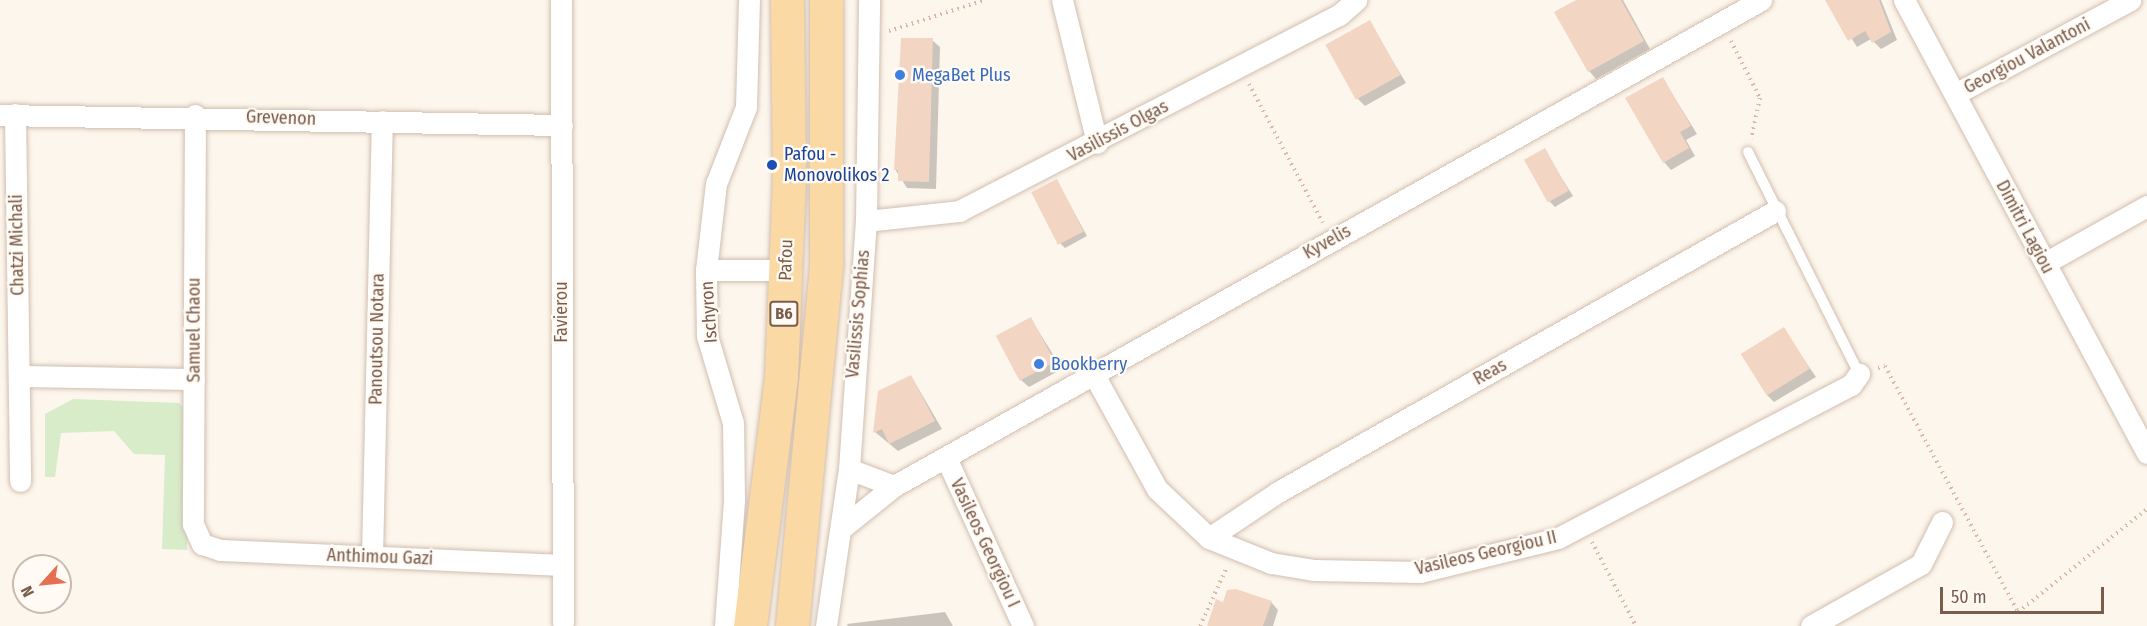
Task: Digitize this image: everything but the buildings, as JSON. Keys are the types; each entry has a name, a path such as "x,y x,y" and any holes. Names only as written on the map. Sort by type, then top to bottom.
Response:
{"main road":[{"name":"Pafou","path":"750,626 782,377 787,0"},
{"name":"B6","path":"794,617 826,263 826,0"}],"street":[{"name":"Favierou","path":"561,0 559,565 563,623"},
{"name":"Ischyron","path":"725,626 735,500 733,423 707,336 706,270 716,184 746,107 749,0"},
{"name":"Vasilissis Sophias","path":"826,626 843,527 849,468 866,221 869,0"},
{"path":"1062,0 1096,143"},
{"name":"Vasilissis Olgas","path":"866,221 959,211 1240,68 1339,15 1356,0"},
{"name":"Kyvelis","path":"843,527 894,486 947,460 1093,374 1761,0"},
{"name":"Dimitri Lagiou","path":"1904,0 2147,453"},
{"name":"Georgiou Valantoni","path":"1955,94 2130,0"},
{"name":"Grevenon","path":"8,114 195,115 562,125"},
{"name":"Chatzi Michali","path":"8,114 20,376 20,481"},
{"name":"Samuel Chaou","path":"195,115 193,524 202,544"},
{"name":"Panoutsou Notara","path":"372,556 382,121"},
{"path":"2045,263 2147,206"},
{"name":"Reas","path":"1209,538 1278,492 1775,212"},
{"path":"706,270 785,270"},
{"name":"Vasileos Georgiou II","path":"1093,374 1157,489 1209,538 1271,563 1314,570 1420,572 1558,538 1851,385 1859,374"},
{"path":"20,376 194,380"},
{"name":"Vasileos Georgiou I","path":"947,460 1023,626"},
{"path":"849,468 894,486"},
{"path":"1811,626 1921,564 1942,522"},
{"name":"Anthimou Gazi","path":"202,544 220,550 559,565"},
{"path":"794,617 833,579"}],"lane":[{"path":"1748,152 1775,212 1859,374"}],"path":[{"path":"869,37 985,0"},
{"path":"1720,22 1760,98 1748,152"},
{"path":"1240,68 1332,240"},
{"path":"1859,374 1885,366 2018,612 2147,509"},
{"path":"1583,526 1636,626"},
{"path":"1200,626 1234,549"}],"green space":[{"path":"73,399 179,403 189,412 187,550 162,549 165,455 134,454 114,431 61,433 55,477 45,477 45,414"}],"place":[{"name":"MegaBet Plus","path":"900,75"},
{"name":"Pafou - Monovolikos 2","path":"772,165"},
{"name":"Bookberry","path":"1039,364"}]}
